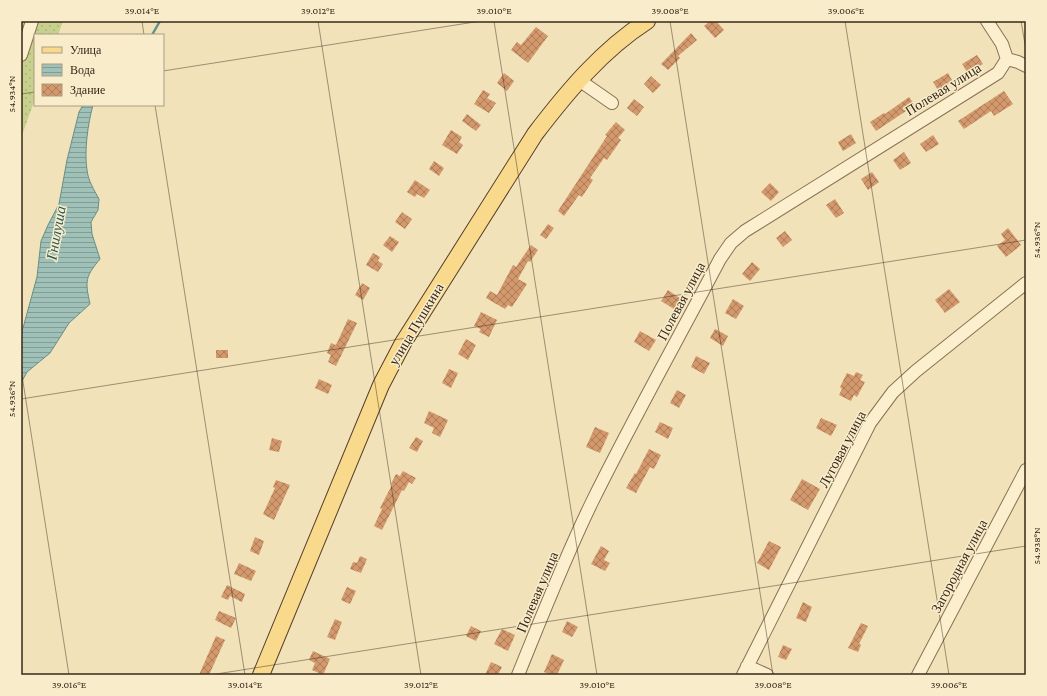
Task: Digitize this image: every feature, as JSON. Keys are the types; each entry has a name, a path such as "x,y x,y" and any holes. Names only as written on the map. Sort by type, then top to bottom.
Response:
{"main road":[{"name":"улица Пушкина","path":"261,675 381,385 403,343 535,134 557,105 590,67 647,21"}],"street":[{"path":"21,56 23,39 32,21"},
{"path":"987,21 1002,44 1007,59 1026,66"},
{"name":"Полевая улица","path":"518,675 562,568 593,501 720,259 731,243 745,231 998,73 1007,59"},
{"path":"579,80 612,103"},
{"name":"Луговая улица","path":"745,671 874,417 893,392 916,371 1026,283"},
{"name":"Загородная улица","path":"918,675 1026,470"},
{"path":"745,671 766,675"}],"green space":[{"path":"21,21 63,21 58,34 34,34 34,102 21,138"}],"water":[{"path":"82,106 93,106 87,137 86,162 89,177 99,199 98,210 91,222 92,234 100,259 91,270 87,284 90,304 69,323 50,353 27,372 21,383 21,331 37,277 41,241 59,204 67,160 79,112"}],"building":[{"path":"710,21 716,21 724,30 715,38 704,26"},
{"path":"536,27 548,36 528,63 511,50 517,42 521,45"},
{"path":"691,33 697,40 678,56 680,58 668,70 661,64"},
{"path":"977,55 983,64 968,73 962,64"},
{"path":"504,73 514,81 507,91 497,83"},
{"path":"948,73 953,82 938,90 933,82"},
{"path":"651,76 661,85 653,93 644,84"},
{"path":"483,90 490,94 487,98 496,103 489,113 474,104"},
{"path":"1004,91 1013,104 994,116 991,111 964,129 958,121"},
{"path":"909,97 915,105 876,131 870,122 884,113 885,114"},
{"path":"634,99 644,107 637,116 627,108"},
{"path":"467,114 481,125 476,131 462,121"},
{"path":"616,122 625,130 618,138 621,140 607,160 604,158 590,178 593,180 582,197 579,195 564,216 558,211 607,136 605,135"},
{"path":"451,130 462,137 459,142 463,145 457,154 442,145"},
{"path":"851,134 856,143 843,151 838,142"},
{"path":"933,135 939,144 926,152 920,144"},
{"path":"904,152 911,163 900,170 893,160"},
{"path":"434,161 444,168 439,176 429,169"},
{"path":"872,172 879,182 868,190 861,179"},
{"path":"415,180 430,190 424,198 417,194 415,197 407,192"},
{"path":"770,183 779,192 771,201 761,192"},
{"path":"835,199 844,213 836,218 826,205"},
{"path":"402,212 412,219 405,229 395,222"},
{"path":"548,224 554,228 546,239 540,235"},
{"path":"1008,228 1021,245 1006,257 997,246 1005,240 1001,234"},
{"path":"785,231 792,240 783,247 776,238"},
{"path":"390,236 399,242 392,252 383,245"},
{"path":"531,245 538,250 530,262 528,261 518,279 527,284 512,307 508,305 505,309 486,298 490,291 497,295 513,265 516,267"},
{"path":"373,253 380,257 378,261 383,264 378,272 366,265"},
{"path":"752,262 760,269 750,281 742,274"},
{"path":"362,283 370,288 363,300 355,295"},
{"path":"949,289 960,302 945,313 935,300"},
{"path":"668,290 681,299 674,309 661,301"},
{"path":"733,299 744,306 736,319 725,313"},
{"path":"481,312 497,320 489,337 479,332 481,329 474,326"},
{"path":"348,319 357,323 336,366 328,362 331,355 327,353 331,343 336,345"},
{"path":"715,329 728,336 723,346 710,338"},
{"path":"640,331 656,340 649,351 634,342"},
{"path":"466,339 476,345 468,360 458,354"},
{"path":"216,350 228,350 228,358 216,358"},
{"path":"696,356 710,363 704,374 691,367"},
{"path":"449,369 458,373 451,388 442,383"},
{"path":"856,372 863,375 860,380 865,382 857,397 854,395 851,401 839,395 842,389 840,387 847,373 854,376"},
{"path":"319,379 332,385 328,394 315,388"},
{"path":"677,390 686,395 679,408 670,403"},
{"path":"429,411 448,420 440,437 432,433 434,428 424,423"},
{"path":"821,418 837,425 831,436 816,428"},
{"path":"660,422 673,428 668,439 655,432"},
{"path":"595,427 609,433 600,453 586,447"},
{"path":"416,437 423,441 417,452 409,448"},
{"path":"272,438 282,441 279,452 269,450"},
{"path":"649,449 661,455 654,469 650,467 636,493 626,488 635,473 636,474"},
{"path":"403,471 416,478 412,484 409,482 404,491 402,490 382,530 374,526 382,509 380,508 396,474 400,476"},
{"path":"802,479 820,489 808,510 790,500"},
{"path":"276,480 290,485 274,520 263,514 275,488 273,487"},
{"path":"255,537 264,541 259,555 250,551"},
{"path":"769,541 781,547 769,570 757,563"},
{"path":"601,546 609,551 604,560 610,563 605,571 591,564"},
{"path":"360,556 367,559 361,573 350,569 353,562 357,563"},
{"path":"239,563 256,571 251,581 234,574"},
{"path":"227,585 245,594 242,602 230,596 228,600 221,597"},
{"path":"347,587 356,591 350,604 341,600"},
{"path":"803,602 812,607 806,622 796,618"},
{"path":"219,611 236,618 231,628 215,620"},
{"path":"335,619 342,622 335,640 327,637"},
{"path":"567,621 578,627 572,637 562,632"},
{"path":"861,623 868,626 859,644 861,645 858,652 848,648"},
{"path":"471,626 481,631 476,641 466,636"},
{"path":"502,629 515,635 508,651 494,644"},
{"path":"216,636 225,640 209,675 199,675"},
{"path":"783,645 792,649 786,660 778,657"},
{"path":"313,651 330,659 323,675 312,670 315,663 309,660"},
{"path":"552,654 564,660 557,675 551,675 544,672"},
{"path":"491,662 502,667 498,675 485,675"}],"waterway":[{"name":"Гнилуша","path":"153,34 160,21"}]}
